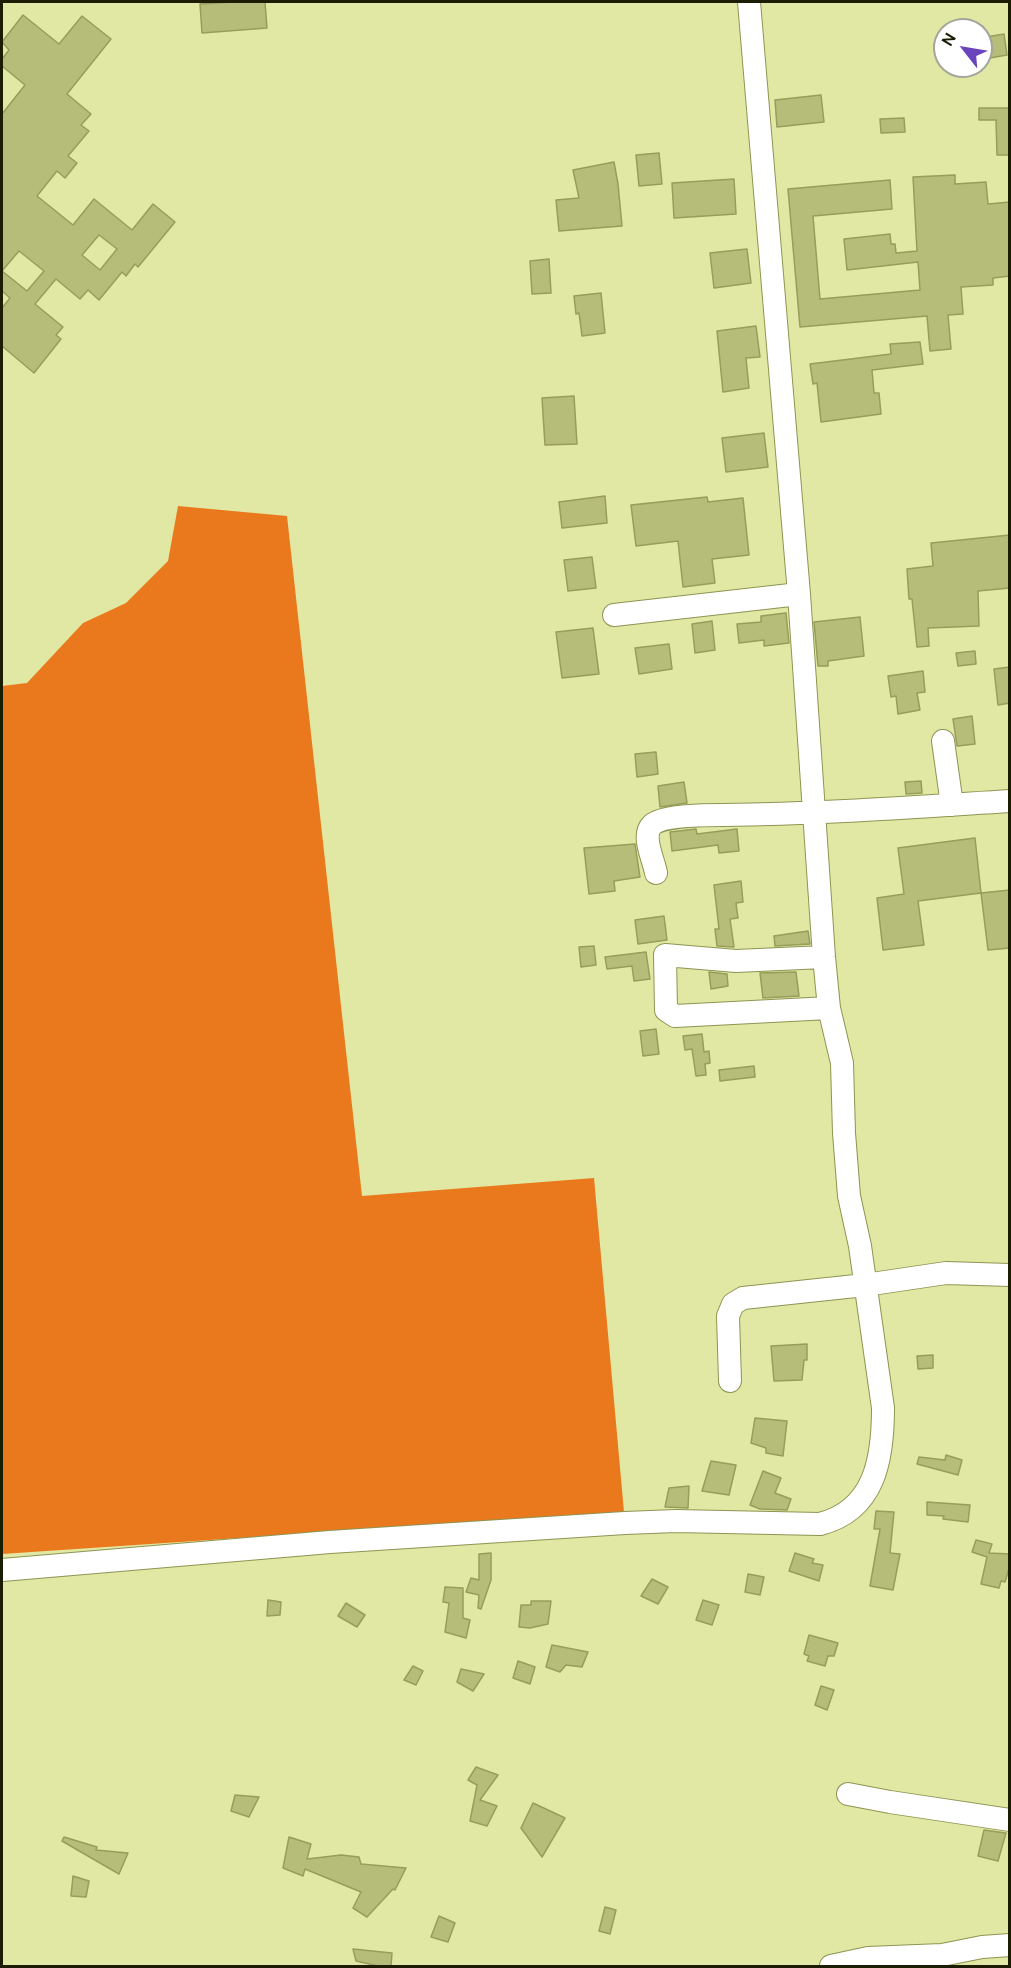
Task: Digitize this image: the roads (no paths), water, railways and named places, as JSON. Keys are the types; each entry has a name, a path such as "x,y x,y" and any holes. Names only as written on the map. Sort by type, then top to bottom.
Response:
{"street":[{"path":"2,1570 318,1543 625,1523 676,1521 820,1524 836,1520 851,1510 867,1492 883,1433 881,1397 860,1246 849,1196 842,1063 829,1008 824,957 799,594 749,2"},
{"path":"614,615 799,594"},
{"path":"943,741 952,805"},
{"path":"656,873 648,833 652,824 665,819 710,815 814,814 1010,801"},
{"path":"824,957 736,962 665,955 666,1010 675,1016 829,1008"},
{"path":"730,1381 728,1316 733,1304 743,1298 865,1285 946,1273 1010,1275"},
{"path":"848,1794 1010,1820"},
{"path":"831,1966 868,1958 942,1955 982,1947 1010,1945"}]}
